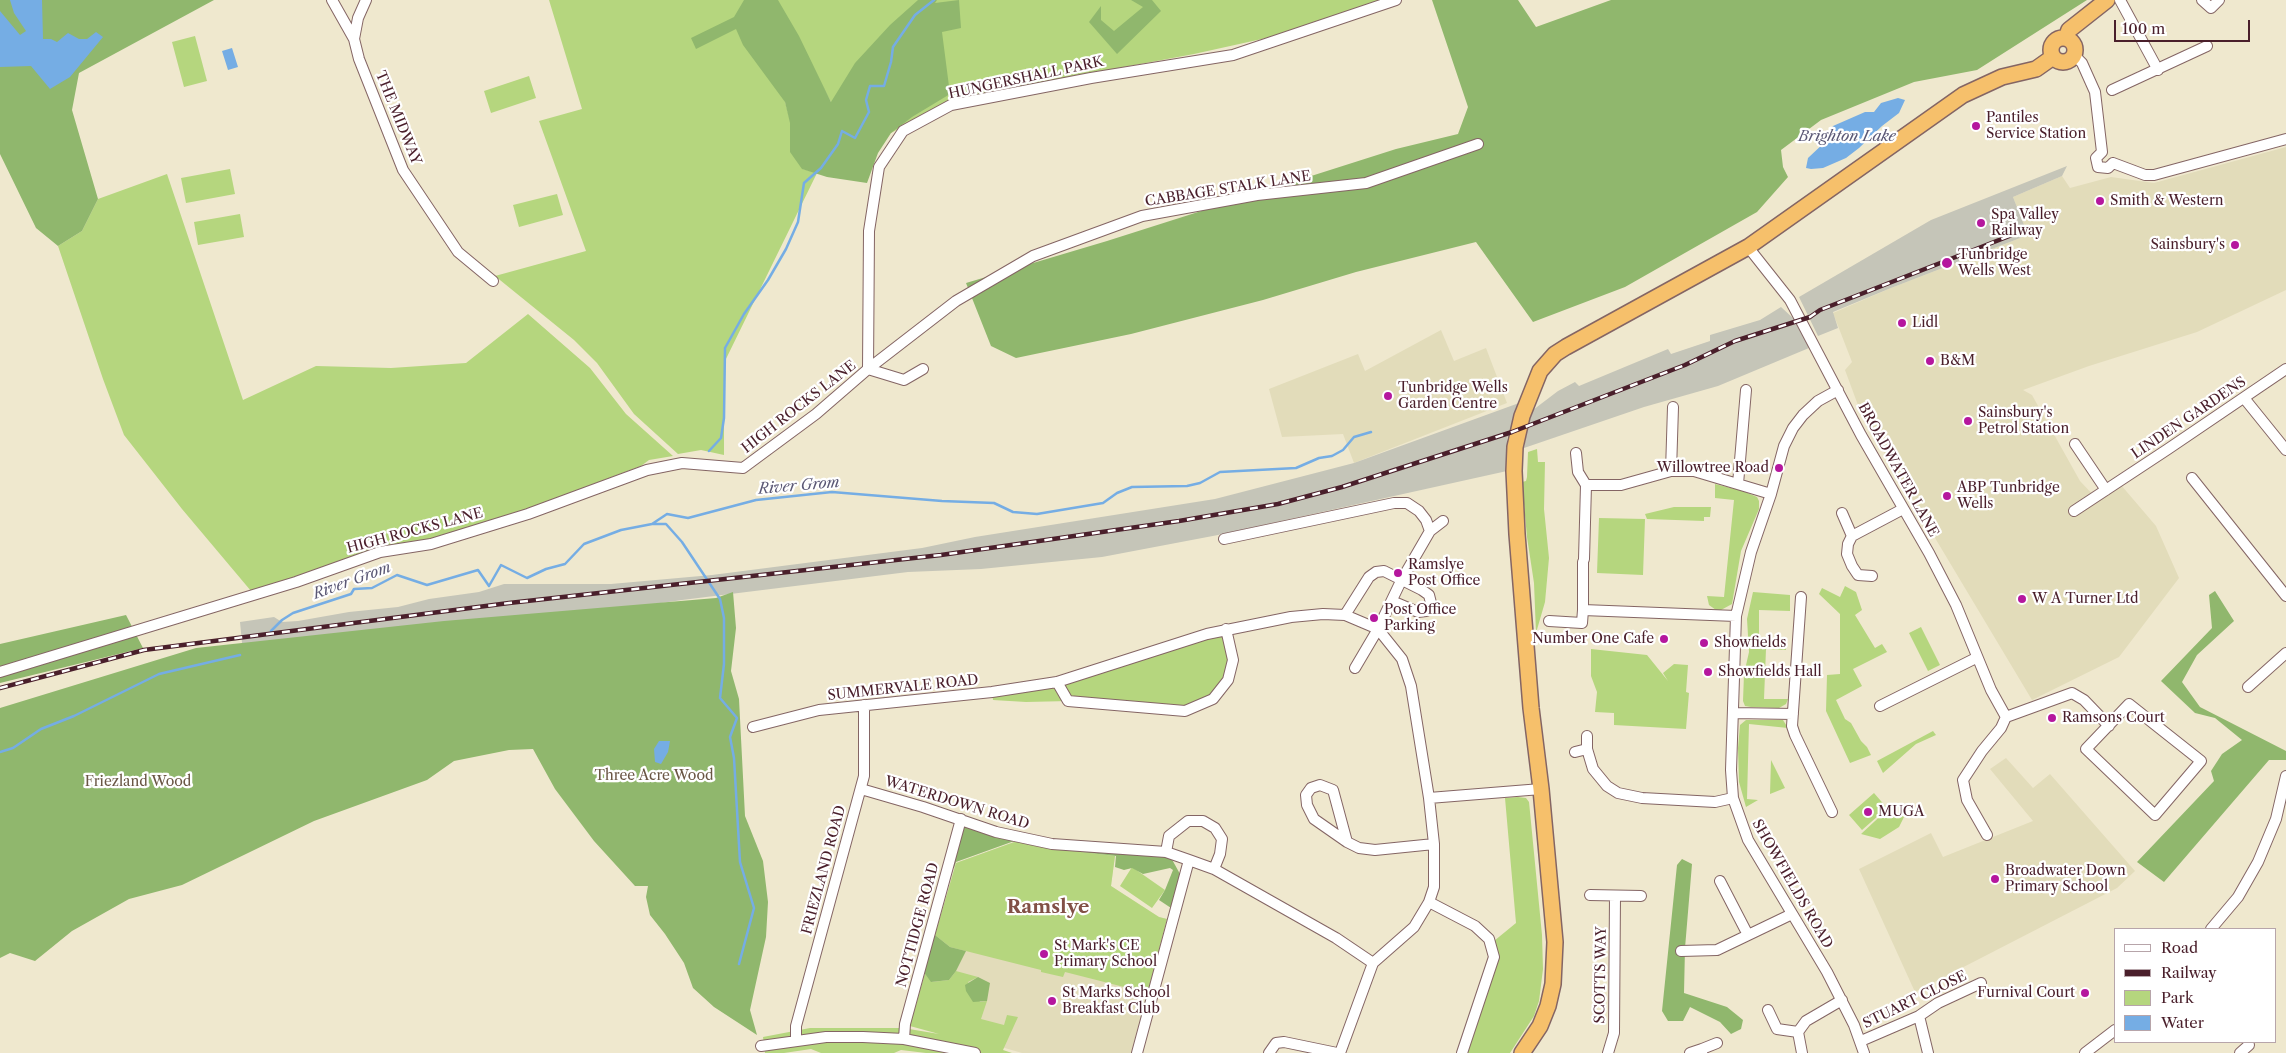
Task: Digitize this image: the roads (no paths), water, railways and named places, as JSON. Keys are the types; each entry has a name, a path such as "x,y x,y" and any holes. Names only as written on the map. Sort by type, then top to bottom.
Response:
{"highway":[{"path":"2066,38 2070,30 2107,0"},
{"path":"2066,38 2071,40 2075,46 2074,55 2069,60 2062,62 2053,57 2051,48 2054,41 2066,38"},
{"path":"1522,1053 1540,1026 1548,1006 1553,984 1555,942 1541,789 1531,708 1517,534 1515,447 1526,402 1540,371 1555,354 1748,247 1963,95 2002,77 2036,69 2053,57"}],"street":[{"name":"THE MIDWAY","path":"332,0 354,40 403,170 458,252 493,281"},
{"path":"354,40 358,18 366,0"},
{"name":"HUNGERSHALL PARK","path":"868,369 869,231 879,167 903,131 951,105 1090,78 1233,55 1396,0"},
{"path":"2120,0 2158,70"},
{"path":"2202,0 2211,8 2219,0"},
{"path":"2112,90 2207,46"},
{"path":"2074,55 2082,64 2095,92 2102,152"},
{"path":"2113,162 2145,175 2154,175 2286,139"},
{"name":"CABBAGE STALK LANE","path":"868,369 956,301 1033,256 1142,216 1257,195 1366,183 1478,144"},
{"path":"2102,152 2096,158 2098,167 2105,169 2113,162"},
{"path":"2102,152 2111,154 2113,162"},
{"name":"BROADWATER LANE","path":"1748,247 1790,300 1956,605 1976,658 1999,708 2006,717"},
{"path":"868,369 904,380 923,369"},
{"name":"HIGH ROCKS LANE","path":"0,672 296,582 364,557 395,549 431,544 528,514 648,470 682,463 743,468 816,414 868,369"},
{"name":"LINDEN GARDENS","path":"2074,510 2286,369"},
{"path":"1738,484 1746,390"},
{"name":"SHOWFIELDS ROAD","path":"1838,390 1818,401 1793,428 1784,446 1771,494 1751,552 1736,616 1734,713 1731,751 1733,798 1748,840 1842,1000 1861,1041 1864,1053"},
{"path":"2244,398 2286,450"},
{"path":"1671,471 1673,407"},
{"path":"2075,444 2106,490"},
{"path":"1549,621 1582,623 1586,485 1578,472 1576,453"},
{"path":"1586,485 1621,485 1671,471 1694,471 1771,494"},
{"path":"2192,478 2286,596"},
{"path":"1224,539 1280,531 1394,503 1407,503 1419,511 1426,520 1430,531"},
{"path":"1872,576 1858,575 1847,554 1848,544 1852,536 1903,509"},
{"path":"1842,512 1852,536"},
{"path":"1355,668 1430,531 1443,521"},
{"path":"1345,615 1369,577 1376,572 1384,571 1429,595 1431,603 1426,611 1418,612 1392,601"},
{"path":"1801,597 1798,666 1795,672 1793,714 1795,735 1832,812"},
{"path":"1583,610 1736,616"},
{"name":"SUMMERVALE ROAD","path":"753,728 819,710 992,692 1058,682 1226,629 1291,617 1323,614 1345,615 1378,629 1402,659 1411,686 1429,798 1434,844 1434,887 1429,902 1414,927 1373,963"},
{"path":"1058,682 1068,701 1185,711 1213,699 1228,680 1233,660 1226,629"},
{"path":"2248,687 2286,653"},
{"path":"1880,706 1976,658"},
{"path":"1987,835 1967,800 1963,780 1982,751 2001,728 2006,717 2072,693 2084,700 2109,726"},
{"path":"2129,704 2201,761 2155,815 2086,749 2109,726 2129,704"},
{"name":"FRIEZLAND ROAD","path":"796,1041 796,1026 864,776 864,705"},
{"path":"1734,713 1793,714"},
{"path":"1587,736 1587,749 1593,769 1607,786 1618,793 1642,798 1715,802 1733,798"},
{"path":"1575,752 1587,749"},
{"path":"2212,928 2238,897 2258,862 2276,819 2286,776"},
{"path":"1347,842 1333,790 1320,784 1312,788 1306,795 1307,806 1314,819 1347,842 1359,848 1375,850 1434,844"},
{"name":"WATERDOWN ROAD","path":"861,789 961,819 996,832 1052,844 1166,852 1214,869 1336,938 1373,963"},
{"path":"1429,798 1541,789"},
{"name":"NOTTIDGE ROAD","path":"904,1039 905,1024 961,819"},
{"path":"1166,852 1169,836 1188,821 1203,821 1216,828 1222,839 1220,854 1214,869"},
{"path":"1137,1053 1189,860"},
{"path":"1720,881 1748,935"},
{"path":"1590,895 1641,896"},
{"name":"SCOTTS WAY","path":"1608,1053 1614,1032 1615,896"},
{"path":"1429,902 1475,926 1489,939 1494,957 1462,1053"},
{"path":"1681,951 1717,950 1792,914"},
{"path":"1269,1053 1276,1043 1284,1042 1339,1053 1373,963"},
{"name":"STUART CLOSE","path":"1861,1041 1919,1016 1938,1003 1981,983"},
{"path":"1802,1053 1798,1032 1806,1022 1842,1000"},
{"path":"1768,1010 1776,1029 1798,1032"},
{"path":"1919,1016 1928,1053"},
{"path":"2085,1053 2114,1031"},
{"path":"761,1046 796,1041 854,1037 904,1039 975,1053"},
{"path":"1690,1053 1702,1051 1717,1042"},
{"path":"2240,1053 2248,1045"}],"water":[{"path":"10,0 42,0 43,39 51,39 57,42 68,33 79,39 87,39 96,32 103,37 70,77 50,89 31,66 0,67 0,11 20,35 26,31 14,13"},
{"path":"232,48 238,67 228,70 222,51"},
{"name":"Brighton Lake","path":"1898,98 1905,100 1899,113 1846,158 1823,168 1806,168 1808,158 1825,142 1833,126 1865,112 1874,112 1881,103"},
{"path":"659,741 670,741 668,752 661,764 655,762 654,749"}],"waterway":[{"path":"709,451 721,438 724,418 725,348 744,314 768,280 786,249 798,222 804,183 821,168 838,144 842,131 855,138 869,112 866,100 870,86 884,86 893,47 915,15 934,0"},
{"name":"River Grom","path":"271,631 282,620 293,613 351,594 354,589 372,588 397,575 427,585 478,570 489,586 501,565 527,578 546,569 565,564 584,544 621,530 652,524 667,514 688,518 756,500 832,492 942,501 994,503 1013,512 1037,514 1103,503 1117,493 1132,487 1187,486 1200,483 1220,472 1296,468 1319,458 1332,456 1343,450 1354,437 1371,432"},
{"path":"653,524 666,524 682,542 720,599 724,618 724,664 720,698 737,718 730,737 734,758 740,862 754,908 739,964"},
{"name":"River Grom","path":"0,752 13,748 41,729 74,716 159,674 240,655"}],"railway":[{"path":"0,688 144,650 509,603 941,555 1179,521 1278,504 1342,487 1512,432 1685,365 1735,341 1810,317 1820,310 2017,233"}],"place":[{"name":"Pantiles Service Station","path":"1976,126"},
{"name":"Smith & Western","path":"2100,201"},
{"name":"Spa Valley Railway","path":"1981,223"},
{"name":"Sainsbury's","path":"2235,245"},
{"name":"Tunbridge Wells West","path":"1947,263"},
{"name":"Lidl","path":"1902,323"},
{"name":"B&M","path":"1930,361"},
{"name":"Tunbridge Wells Garden Centre","path":"1388,396"},
{"name":"Sainsbury's Petrol Station","path":"1968,421"},
{"name":"Willowtree Road","path":"1779,468"},
{"name":"ABP Tunbridge Wells","path":"1947,496"},
{"name":"Ramslye Post Office","path":"1398,573"},
{"name":"W A Turner Ltd","path":"2022,599"},
{"name":"Post Office Parking","path":"1374,618"},
{"name":"Number One Cafe","path":"1664,639"},
{"name":"Showfields","path":"1704,643"},
{"name":"Showfields Hall","path":"1708,672"},
{"name":"Ramsons Court","path":"2052,718"},
{"name":"MUGA","path":"1868,812"},
{"name":"Broadwater Down Primary School","path":"1995,879"},
{"name":"St Mark's CE Primary School","path":"1044,954"},
{"name":"Furnival Court","path":"2085,993"},
{"name":"St Marks School Breakfast Club","path":"1052,1001"}],"district":[{"name":"Ramslye","path":"1048,908"}],"park label":[{"name":"Three Acre Wood","path":"654,776"},
{"name":"Friezland Wood","path":"138,782"}]}
